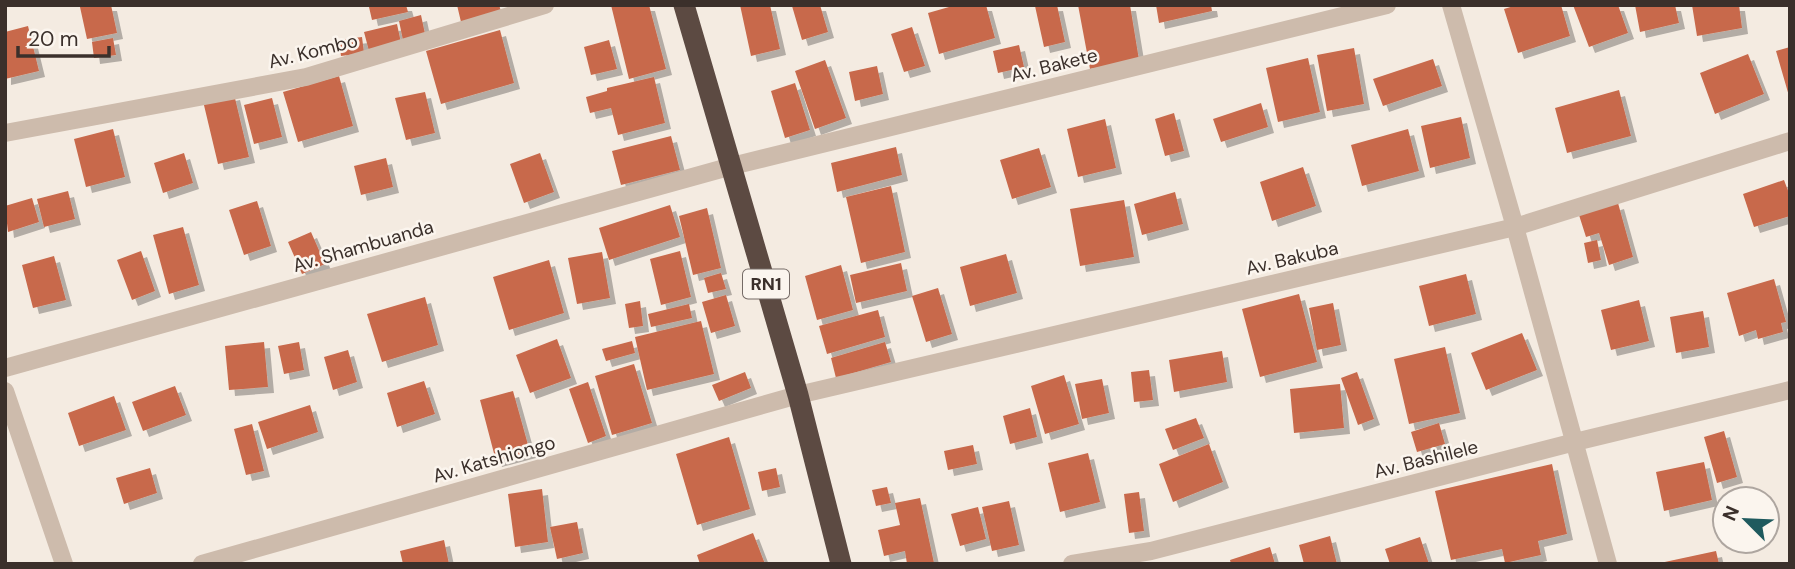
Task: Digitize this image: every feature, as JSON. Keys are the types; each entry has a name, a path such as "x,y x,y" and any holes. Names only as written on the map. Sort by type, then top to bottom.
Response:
{"highway":[{"name":"RN1","path":"684,5 798,395 841,564"}],"street":[{"name":"Av. Kombo","path":"5,133 306,77 545,5"},
{"name":"Av. Bakete","path":"732,166 1387,5"},
{"path":"1451,5 1516,227 1608,564"},
{"name":"Av. Bakuba","path":"798,395 1516,227 1790,141"},
{"name":"Av. Shambuanda","path":"5,368 732,166"},
{"name":"Av. Bashilele","path":"1072,564 1151,551 1575,442 1790,390"},
{"path":"5,391 64,564"},
{"name":"Av. Katshiongo","path":"202,564 798,395"}],"building":[{"path":"111,5 117,33 87,39 80,7"},
{"path":"406,5 408,12 372,20 369,7"},
{"path":"457,5 499,5 501,11 461,22"},
{"path":"611,5 649,5 666,69 629,79"},
{"path":"740,5 770,5 780,49 751,56"},
{"path":"820,5 828,32 802,40 792,6"},
{"path":"956,5 986,5 995,38 939,54 928,13"},
{"path":"1057,5 1065,42 1044,47 1035,6"},
{"path":"1078,5 1130,5 1139,60 1090,69"},
{"path":"1156,5 1211,5 1212,11 1159,23"},
{"path":"1517,5 1561,5 1570,36 1518,53 1504,9"},
{"path":"1573,5 1618,5 1628,33 1589,47"},
{"path":"1635,5 1675,5 1679,23 1640,32"},
{"path":"1692,5 1739,5 1742,28 1697,36"},
{"path":"421,15 425,34 403,40 399,21"},
{"path":"397,24 401,43 369,51 364,32"},
{"path":"28,26 39,71 5,79 5,32"},
{"path":"912,27 925,66 904,72 891,34"},
{"path":"500,30 514,83 441,104 426,51"},
{"path":"362,37 364,53 341,56 339,40"},
{"path":"113,38 116,55 94,58 92,42"},
{"path":"609,40 617,69 591,75 584,47"},
{"path":"1019,45 1024,67 998,73 993,51"},
{"path":"1790,47 1790,96 1789,96 1776,51"},
{"path":"1354,48 1364,104 1327,111 1317,55"},
{"path":"1748,54 1764,94 1715,114 1700,73"},
{"path":"1308,58 1320,112 1278,122 1266,68"},
{"path":"1433,59 1442,86 1383,106 1373,79"},
{"path":"825,60 846,118 815,129 795,71"},
{"path":"877,66 883,94 855,101 849,72"},
{"path":"339,76 353,126 298,142 283,92"},
{"path":"654,77 665,123 618,135 611,108 590,113 586,97 607,91 607,88"},
{"path":"795,83 810,130 785,138 771,91"},
{"path":"1619,90 1631,136 1567,153 1555,108"},
{"path":"425,92 435,133 406,140 395,98"},
{"path":"234,94 249,157 218,164 203,101"},
{"path":"272,98 282,137 254,144 244,105"},
{"path":"1261,103 1268,127 1221,142 1213,119"},
{"path":"1174,113 1184,151 1165,156 1155,119"},
{"path":"1461,117 1470,158 1430,168 1421,126"},
{"path":"1105,119 1116,168 1078,177 1067,129"},
{"path":"113,129 125,177 86,187 74,139"},
{"path":"1408,129 1419,171 1362,186 1351,145"},
{"path":"671,136 680,170 621,185 612,151"},
{"path":"896,147 902,175 837,192 831,163"},
{"path":"1039,148 1051,187 1012,199 1000,160"},
{"path":"184,153 193,183 163,193 154,163"},
{"path":"540,153 554,192 524,203 510,164"},
{"path":"386,158 393,187 361,195 354,166"},
{"path":"1303,167 1316,206 1272,221 1260,182"},
{"path":"1784,180 1790,196 1790,216 1754,227 1743,194"},
{"path":"891,186 905,252 861,263 846,197"},
{"path":"68,191 75,219 44,227 37,199"},
{"path":"1175,192 1183,224 1142,235 1134,204"},
{"path":"32,198 39,222 8,232 5,206"},
{"path":"1124,200 1134,257 1080,266 1070,209"},
{"path":"257,201 271,246 244,255 229,210"},
{"path":"1618,203 1633,257 1609,265 1599,233 1586,237 1579,215"},
{"path":"670,205 680,237 609,260 599,228"},
{"path":"707,208 721,268 693,275 679,216"},
{"path":"183,227 199,285 169,294 153,235"},
{"path":"311,232 325,264 302,274 288,242"},
{"path":"1597,240 1601,260 1588,263 1584,243"},
{"path":"141,251 155,291 132,300 117,260"},
{"path":"680,251 691,297 661,305 650,259"},
{"path":"602,252 610,298 577,304 568,258"},
{"path":"1006,254 1017,293 970,306 960,267"},
{"path":"54,256 66,300 33,308 22,265"},
{"path":"549,260 564,313 509,330 493,277"},
{"path":"901,263 907,291 856,303 850,275"},
{"path":"841,265 853,310 817,320 805,276"},
{"path":"721,273 726,289 708,293 704,278"},
{"path":"1466,274 1476,314 1429,326 1419,286"},
{"path":"1774,279 1786,322 1781,323 1783,332 1758,339 1756,330 1739,336 1727,293"},
{"path":"938,288 952,334 926,342 912,296"},
{"path":"1299,294 1317,362 1260,377 1242,309"},
{"path":"726,295 735,326 711,333 702,302"},
{"path":"425,297 438,345 382,362 367,314"},
{"path":"1639,300 1649,341 1611,350 1601,310"},
{"path":"640,301 643,326 629,328 625,304"},
{"path":"1333,303 1341,345 1317,350 1309,308"},
{"path":"689,304 692,318 651,327 648,314"},
{"path":"878,310 885,337 827,354 819,326"},
{"path":"1703,311 1709,347 1676,353 1670,317"},
{"path":"701,321 714,374 647,390 635,337"},
{"path":"1522,333 1537,370 1486,390 1471,353"},
{"path":"557,339 571,378 530,393 516,355"},
{"path":"632,341 635,353 606,361 602,349"},
{"path":"264,342 268,387 229,390 225,346"},
{"path":"299,342 304,370 284,374 278,346"},
{"path":"885,342 891,362 836,378 831,358"},
{"path":"1445,347 1460,413 1409,424 1394,359"},
{"path":"348,350 357,382 333,390 324,357"},
{"path":"1222,351 1227,382 1174,392 1169,360"},
{"path":"634,364 652,423 612,435 595,376"},
{"path":"1149,370 1153,400 1134,402 1131,372"},
{"path":"745,372 751,388 719,401 712,385"},
{"path":"1357,372 1374,419 1358,425 1341,378"},
{"path":"1064,375 1079,424 1045,434 1031,386"},
{"path":"1102,379 1109,413 1082,419 1075,384"},
{"path":"424,381 435,414 397,427 387,393"},
{"path":"588,382 606,436 588,443 569,389"},
{"path":"1340,384 1344,428 1294,433 1290,389"},
{"path":"175,386 186,415 143,431 132,402"},
{"path":"513,391 530,452 496,461 480,400"},
{"path":"114,396 126,430 79,446 68,413"},
{"path":"310,405 318,432 267,449 258,422"},
{"path":"1030,408 1037,437 1010,444 1003,416"},
{"path":"1196,418 1204,438 1173,450 1165,429"},
{"path":"1439,423 1445,444 1417,452 1411,432"},
{"path":"252,424 264,471 246,475 234,429"},
{"path":"1724,431 1737,477 1717,483 1704,437"},
{"path":"729,437 750,509 697,525 676,454"},
{"path":"1209,444 1223,482 1173,502 1159,464"},
{"path":"973,445 977,464 948,470 944,451"},
{"path":"1088,453 1100,502 1060,512 1048,463"},
{"path":"1704,462 1711,500 1664,511 1656,472"},
{"path":"1552,464 1567,534 1538,541 1541,555 1505,563 1502,549 1451,560 1435,491"},
{"path":"150,468 157,493 124,504 116,478"},
{"path":"776,468 780,487 762,491 758,472"},
{"path":"887,487 891,503 876,506 872,490"},
{"path":"542,489 548,542 515,547 508,494"},
{"path":"1139,492 1144,531 1129,533 1124,494"},
{"path":"920,498 934,563 907,564 905,551 884,556 878,530 900,525 895,503"},
{"path":"1009,501 1019,545 992,551 982,507"},
{"path":"978,507 986,539 960,546 951,514"},
{"path":"577,522 583,553 557,559 550,527"},
{"path":"753,533 765,564 700,564 697,555"},
{"path":"1330,536 1337,564 1304,564 1299,545"},
{"path":"1420,537 1429,564 1390,564 1385,549"},
{"path":"444,540 449,564 403,564 400,551"},
{"path":"1270,547 1275,564 1231,564 1230,560"},
{"path":"1711,552 1711,555 1717,555 1719,564 1660,564"}]}
